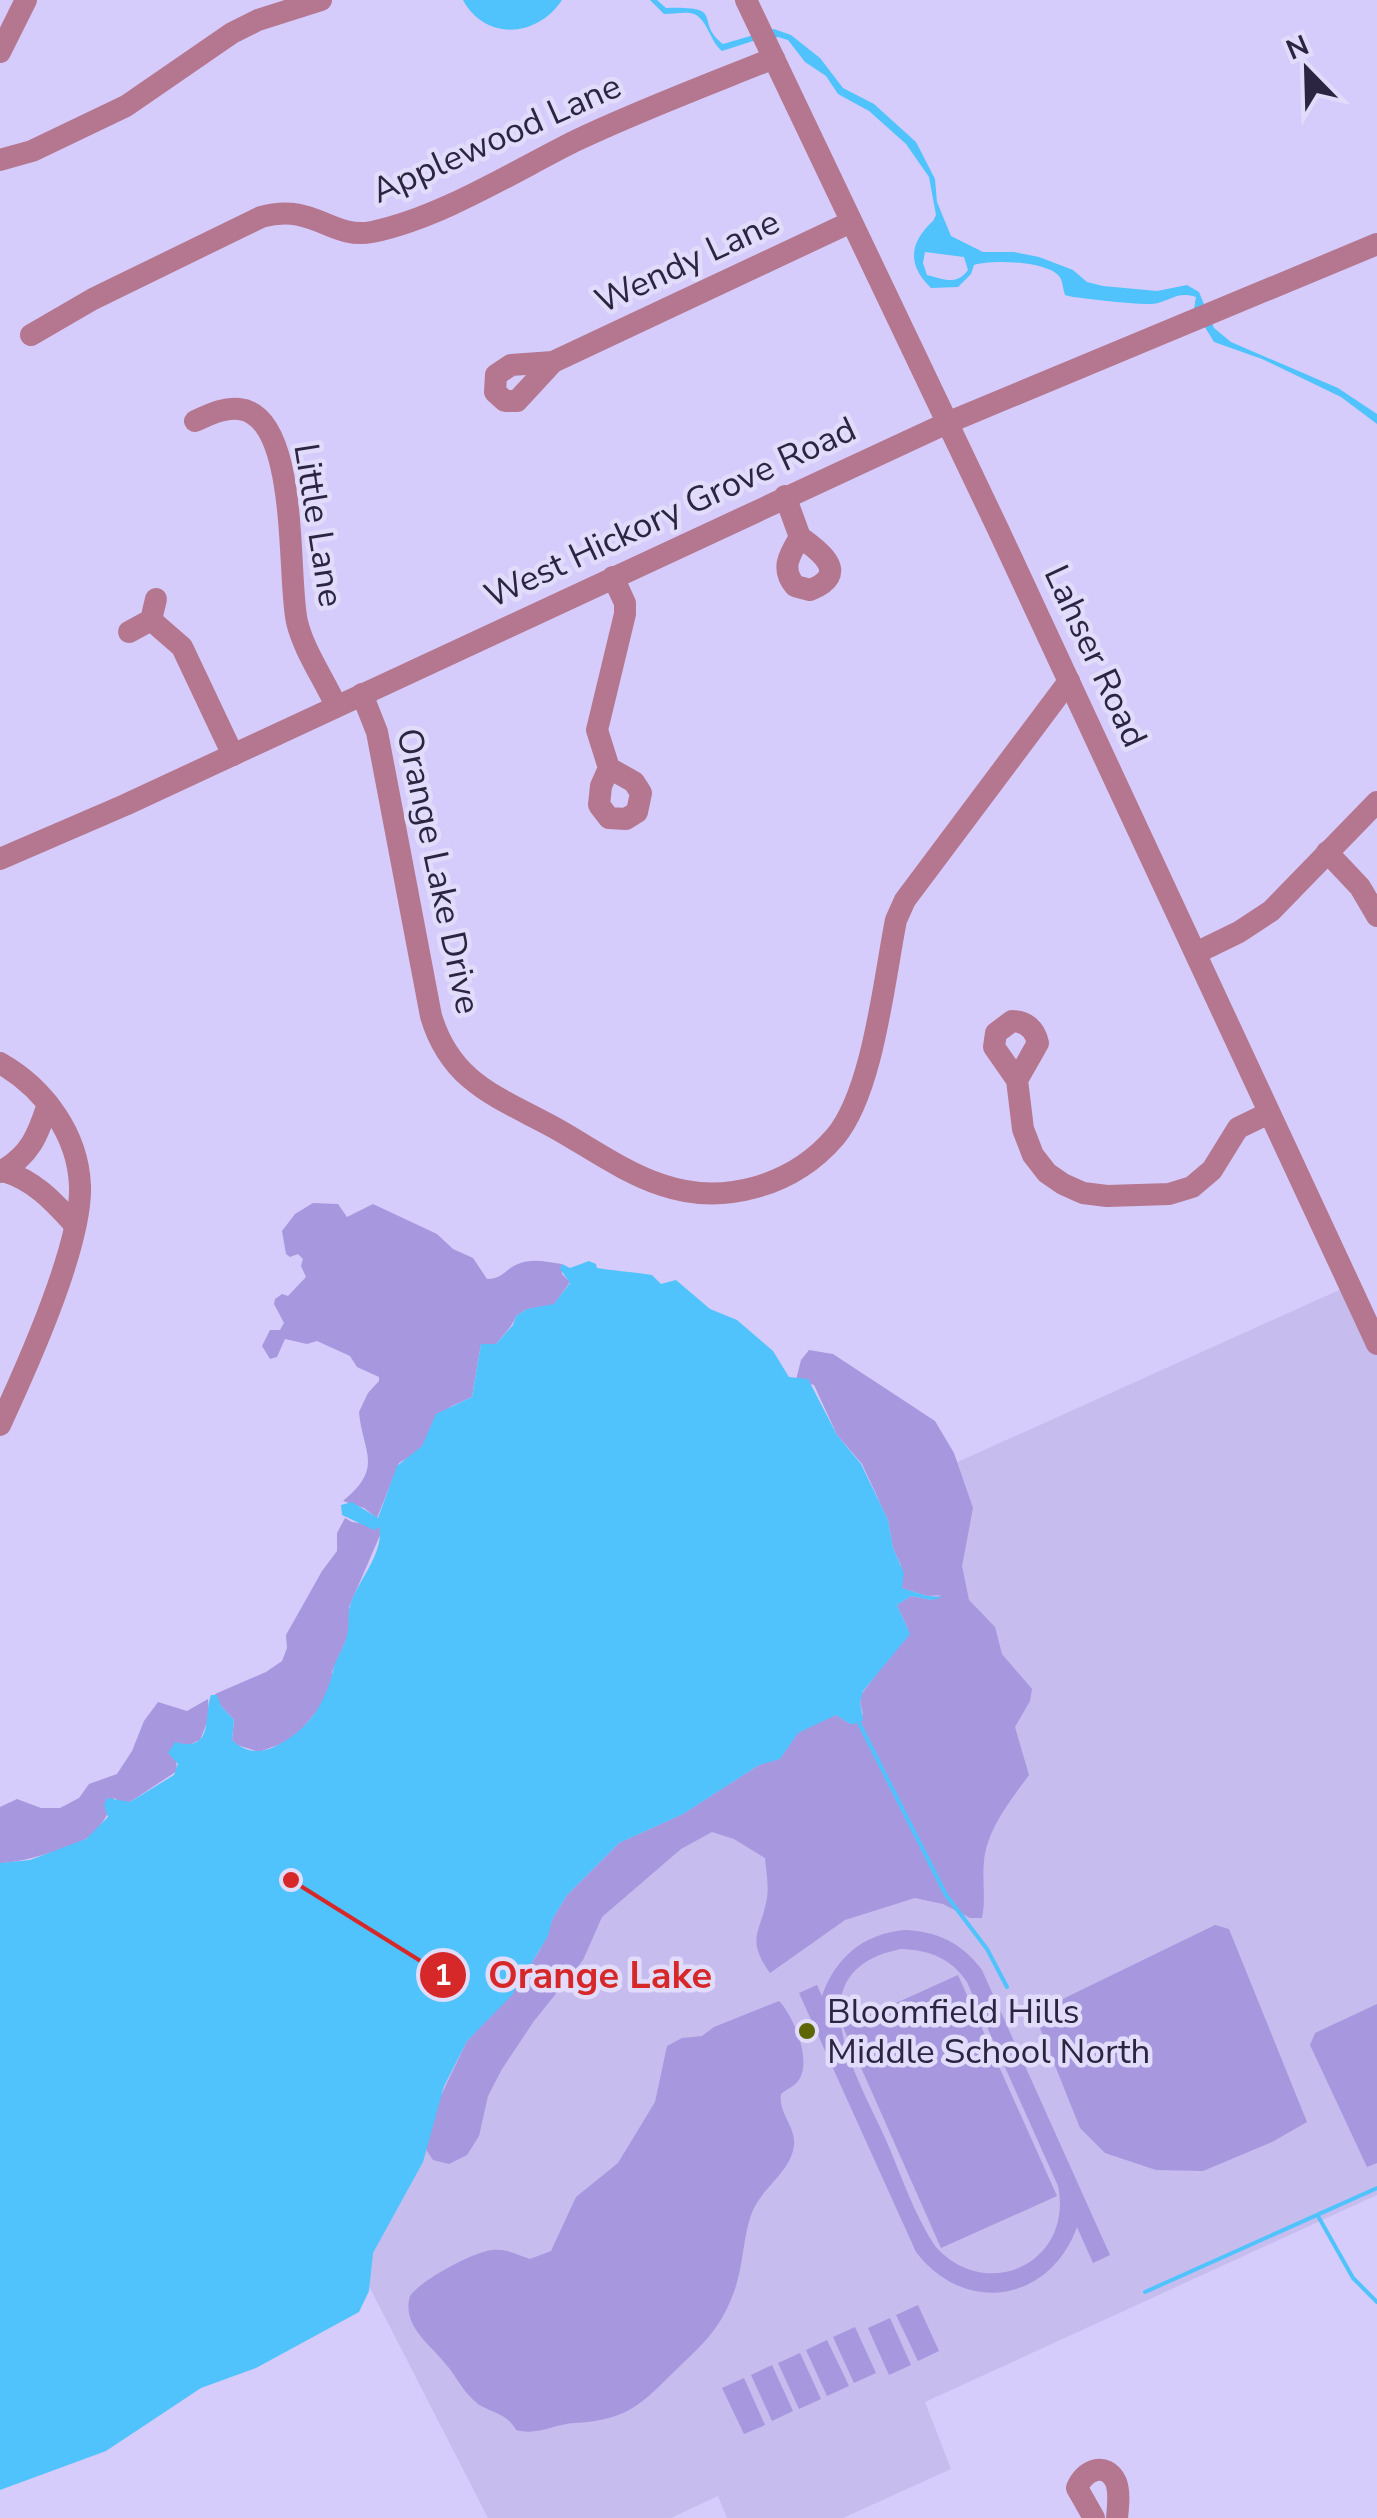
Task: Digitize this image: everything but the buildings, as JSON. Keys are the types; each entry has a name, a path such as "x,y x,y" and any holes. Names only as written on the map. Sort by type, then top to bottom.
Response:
{"street":[{"path":"0,52 26,0"},
{"path":"0,160 32,151 126,106 244,26 321,0"},
{"name":"Lahser Road","path":"751,10 1377,1344"},
{"name":"Applewood Lane","path":"31,335 107,292 261,217 278,212 300,213 358,233 387,228 458,200 770,51"},
{"name":"Wendy Lane","path":"553,362 851,222"},
{"name":"West Hickory Grove Road","path":"0,858 233,755 947,423 1377,244"},
{"name":"Little Lane","path":"195,421 222,410 244,409 261,420 273,440 282,466 294,554 297,620 336,706"},
{"path":"785,496 800,537"},
{"path":"609,768 598,730 625,614 625,603 613,577"},
{"path":"129,632 154,609 182,647 233,755"},
{"name":"Orange Lake Drive","path":"362,694 377,732 431,1016 450,1060 478,1086 644,1177 674,1188 730,1193 786,1176 825,1147 846,1122 864,1080 896,920 905,900 1068,682"},
{"path":"1196,954 1271,911 1377,802"},
{"path":"1327,852 1360,887 1377,916"},
{"path":"0,1063 23,1078 48,1104 66,1132 78,1172 79,1200 52,1298 0,1425"},
{"path":"1018,1080 1023,1129 1033,1155 1063,1184 1092,1195 1168,1194 1192,1188 1212,1170 1238,1128 1268,1113"},
{"path":"1,1172 23,1158 35,1141 48,1104"},
{"path":"1,1172 27,1180 74,1224"},
{"path":"1094,2518 1077,2488 1088,2473 1100,2470 1108,2472 1116,2482 1118,2518"}],"shaded area":[{"path":"313,1203 338,1204 347,1217 373,1204 437,1234 453,1249 473,1258 487,1279 518,1264 540,1261 562,1264 562,1274 570,1282 554,1305 527,1309 516,1316 496,1344 481,1344 472,1397 450,1407 418,1452 399,1463 377,1518 364,1508 343,1501 364,1478 367,1468 359,1412 379,1377 357,1367 350,1356 317,1341 307,1344 285,1339 277,1357 270,1359 262,1346 270,1330 280,1330 284,1323 275,1299 282,1294 288,1296 306,1277 301,1266 303,1259 298,1254 286,1254 282,1231 295,1214"},
{"name":"Bloomfield Hills Middle School North","path":"1346,1287 1377,1353 1377,2195 925,2402 951,2469 843,2518 727,2518 718,2496 671,2518 488,2518 154,1867 538,1651"},
{"path":"809,1350 833,1354 935,1421 954,1453 973,1508 962,1566 969,1600 995,1627 1002,1654 1032,1689 1030,1701 1015,1727 1029,1775 1001,1815 986,1849 982,1918 970,1918 943,1904 915,1898 845,1920 770,1973 756,1943 768,1893 765,1858 734,1839 712,1832 681,1849 602,1917 583,1960 502,2069 488,2096 479,2136 467,2155 449,2164 433,2160 425,2148 439,2100 467,2041 515,1988 540,1950 567,1895 619,1843 683,1814 776,1758 805,1728 836,1715 850,1724 863,1714 862,1693 908,1629 897,1605 911,1596 932,1600 941,1595 927,1596 902,1588 901,1565 888,1520 862,1464 837,1435 814,1385 796,1380 801,1360"},
{"path":"345,1518 379,1526 381,1533 349,1607 351,1619 332,1672 334,1681 322,1705 286,1742 259,1752 237,1745 232,1740 234,1720 215,1694 282,1661 286,1635 337,1551 337,1533"},
{"path":"208,1699 209,1718 200,1740 187,1746 175,1743 177,1771 130,1802 124,1804 114,1798 100,1825 79,1842 31,1858 0,1863 0,1807 17,1799 41,1808 60,1808 79,1798 89,1784 117,1774 158,1702 187,1711"},
{"path":"1215,1925 1229,1929 1307,2122 1272,2142 1203,2171 1156,2170 1105,2153 1080,2128 1034,2013"},
{"path":"904,1930 938,1936 966,1952 982,1970 1110,2255 1093,2263 1077,2227 1064,2252 1047,2272 1027,2285 1005,2292 981,2292 958,2286 916,2252 799,1993 817,1985 822,1996 835,1970 852,1950 889,1932","holes":["901,1949 946,1961 967,1982 1058,2186 1059,2213 1053,2236 1040,2254 1022,2267 1001,2273 978,2272 956,2263 935,2246 914,2208 850,2059 840,2003 848,1980 867,1961"]},
{"path":"958,1975 1057,2196 941,2248 843,2027"},
{"path":"779,2001 795,2026 802,2049 803,2070 798,2081 781,2094 794,2145 787,2164 755,2205 735,2289 718,2324 654,2391 622,2414 538,2431 516,2430 504,2417 473,2400 420,2335 410,2317 410,2296 436,2275 483,2252 502,2250 530,2259 551,2251 576,2197 618,2163 655,2102 667,2046 682,2038 702,2036 714,2027"},
{"path":"1377,2004 1377,2163 1367,2167 1310,2045 1315,2033"},
{"path":"918,2305 939,2351 918,2361 896,2315"},
{"path":"890,2318 911,2365 889,2375 868,2328"},
{"path":"855,2327 876,2373 854,2383 833,2337"},
{"path":"827,2340 849,2386 827,2396 806,2350"},
{"path":"800,2353 821,2399 799,2409 778,2363"},
{"path":"772,2365 793,2411 772,2421 751,2375"},
{"path":"744,2378 765,2425 744,2434 722,2388"}],"water":[{"path":"463,0 562,0 539,22 511,30 484,23"},
{"path":"650,0 657,0 666,8 703,12 714,36 723,44 774,29 791,35 820,58 843,88 874,104 916,142 935,179 937,202 951,236 983,252 1039,257 1103,286 1157,291 1187,285 1199,292 1214,328 1231,342 1338,388 1377,414 1377,424 1341,397 1262,359 1214,342 1194,309 1196,297 1183,295 1145,304 1070,296 1065,295 1061,279 1047,268 1007,262 974,265 958,287 931,288 918,271 914,254 919,238 936,215 929,177 906,144 869,111 838,94 826,76 805,62 788,40 778,37 760,43 753,41 722,51 696,15 664,14","holes":["925,252 964,257 968,270 954,280 927,275 923,263"]},
{"path":"589,1261 597,1268 652,1275 661,1284 676,1280 710,1309 737,1320 773,1351 789,1377 808,1379 837,1435 861,1464 888,1520 893,1548 904,1573 902,1588 943,1597 932,1600 911,1596 897,1605 910,1634 863,1691 863,1720 850,1724 836,1715 798,1733 780,1759 759,1765 683,1814 619,1843 567,1895 552,1920 548,1936 512,1995 467,2041 444,2086 423,2162 373,2253 369,2291 359,2312 256,2368 201,2388 106,2451 0,2490 0,1863 30,1860 86,1839 108,1817 104,1805 107,1798 130,1802 174,1775 178,1764 168,1753 175,1742 188,1744 202,1738 211,1695 217,1695 234,1720 232,1740 247,1749 263,1751 274,1747 306,1725 325,1695 346,1640 350,1606 380,1537 379,1527 374,1530 342,1515 341,1505 352,1502 378,1518 397,1466 422,1446 436,1414 472,1397 481,1344 496,1344 516,1316 527,1309 554,1304 570,1283 560,1269 562,1264 570,1268"}],"waterway":[{"path":"859,1723 946,1895 987,1949 1007,1987"},
{"path":"1145,2292 1377,2188"},
{"path":"1318,2216 1353,2278 1377,2302"}],"place":[{"name":"Orange Lake","path":"291,1880"},
{"name":"Bloomfield Hills Middle School North","path":"807,2031"}]}
